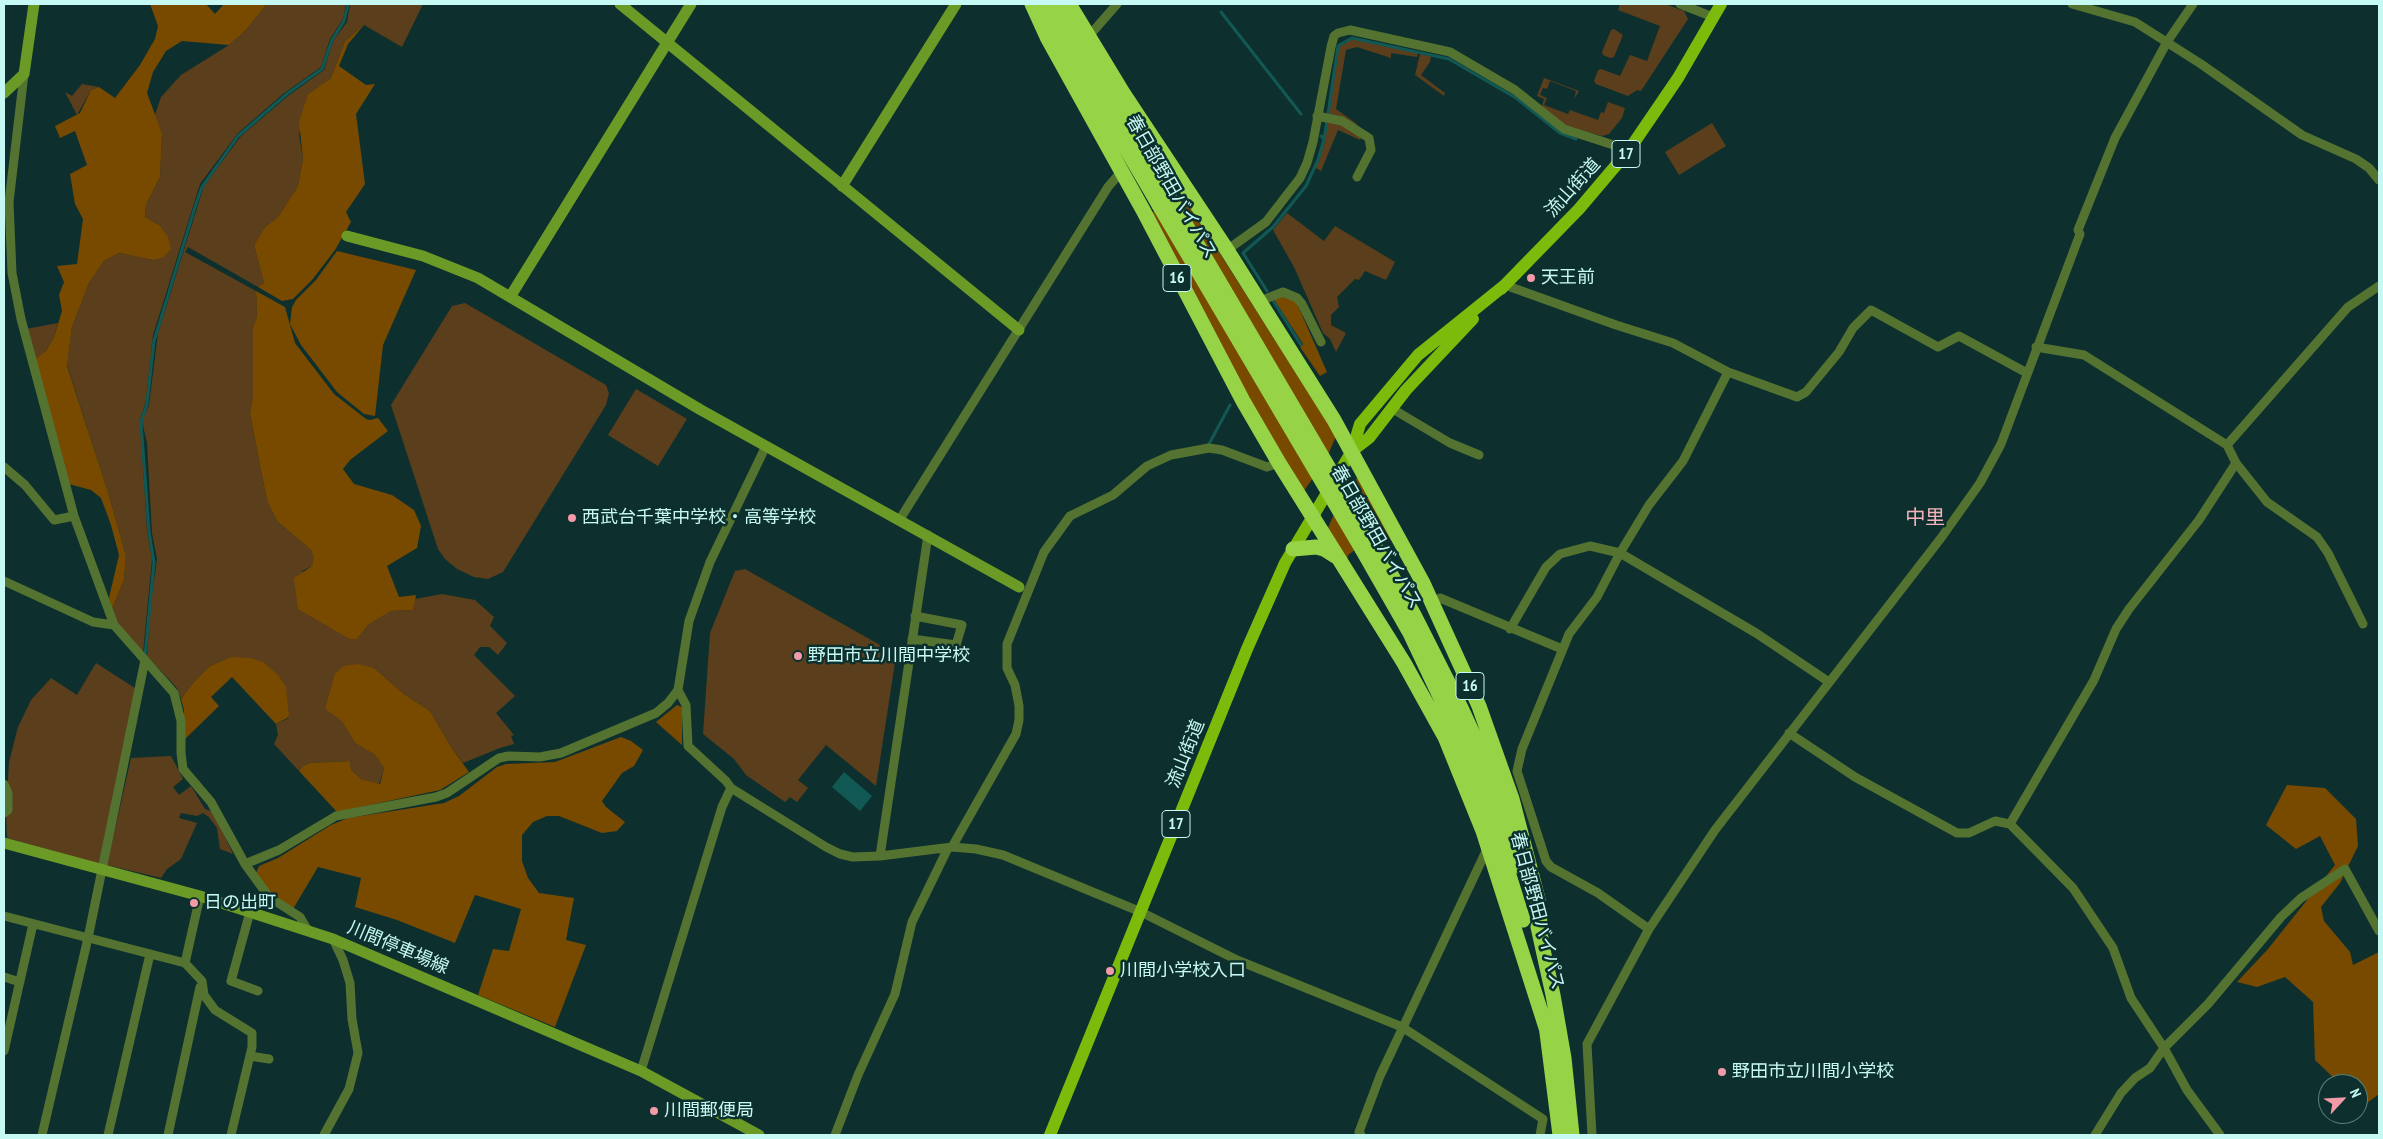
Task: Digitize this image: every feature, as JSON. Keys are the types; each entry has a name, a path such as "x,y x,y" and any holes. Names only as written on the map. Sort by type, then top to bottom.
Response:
{"highway":[{"name":"16","path":"1032,4 1047,36 1207,335 1279,463 1426,701 1461,774 1488,846 1548,1034"},
{"name":"春日部野田バイパス","path":"1042,4 1165,202 1367,546 1440,664 1484,760 1514,844 1540,937 1561,1040 1572,1135"},
{"name":"春日部野田バイパス","path":"1056,4 1165,202"},
{"name":"16","path":"1069,4 1124,94 1260,301 1352,451 1433,602 1479,706 1512,799 1538,899 1540,937"},
{"name":"春日部野田バイパス","path":"1367,546 1433,679 1486,801 1519,905 1548,1034 1560,1135"},
{"path":"1293,549 1316,547 1324,549 1339,559"}],"main road":[{"name":"流山街道","path":"1352,451 1369,438 1391,408 1505,285 1579,209 1629,150 1674,85 1721,4"},
{"name":"流山街道","path":"1050,1135 1269,597 1293,549 1352,451 1360,424 1409,364 1505,285"}],"street":[{"path":"34,4 9,202 12,273 21,319 74,516 114,625 174,693 181,721 180,753 183,769 211,802 245,864 269,897 300,916 307,929"},
{"path":"620,4 1019,330"},
{"path":"510,297 691,4"},
{"path":"842,186 956,4"},
{"path":"1089,36 1117,4"},
{"path":"1680,4 1713,18"},
{"path":"2072,4 2135,22 2302,134 2356,159 2369,168 2379,180"},
{"path":"1592,1135 1587,1044 1649,929 1715,830 1941,538 1980,483 2001,444 2080,234 2078,230 2115,138 2167,42 2193,4"},
{"path":"1227,250 1266,222 1300,178 1307,163 1334,36 1350,30 1450,52 1515,90 1564,129 1629,150"},
{"path":"4,93 24,74"},
{"path":"1317,116 1342,121 1369,138 1371,150 1357,178"},
{"path":"900,519 1108,187 1121,172"},
{"path":"347,236 424,256 478,278 766,446 1020,587"},
{"path":"1505,285 1616,325 1673,343 1728,372 1797,397 1811,385 1839,352 1853,328 1870,310 1938,347 1959,336 2027,373"},
{"path":"2228,445 2348,307 2379,286"},
{"path":"1260,301 1282,292 1297,298 1302,304 1321,342"},
{"path":"2036,348 2084,355 2228,445 2236,463 2267,502 2317,537 2328,553 2363,624"},
{"path":"1649,929 1598,893 1551,867 1546,861 1518,771 1522,749 1546,696 1562,649 1570,632 1597,597 1620,552 1649,506 1683,461 1728,372"},
{"path":"1391,408 1450,443 1479,454"},
{"path":"245,864 280,850 336,816 447,794 499,758 509,756 540,757 561,753 638,722 656,713 668,704 678,690 689,621 710,562 766,446"},
{"path":"835,1135 858,1075 895,994 912,922 950,848 1016,734 1019,706 1014,685 1007,668 1007,644 1044,552 1070,516 1112,495 1148,466 1171,455 1209,448 1222,450 1267,467 1279,463"},
{"path":"2010,824 2094,680 2116,629 2129,609 2199,520 2236,463"},
{"path":"4,467 25,485 54,520 74,516"},
{"path":"880,856 928,535"},
{"path":"1510,628 1546,566 1560,554 1590,546 1620,552 1756,632 1829,682"},
{"path":"4,581 93,622 114,625"},
{"path":"1433,602 1440,598 1562,649"},
{"path":"912,639 956,645 962,625 915,616"},
{"path":"42,1135 88,938 145,660"},
{"path":"678,690 686,705 688,746 726,781 731,788 840,854 880,856 950,848 976,849 1003,855 1141,912 1237,960 1402,1027 1543,1119 1540,1135"},
{"path":"1789,733 1855,777 1957,833 1969,834 1995,821 2010,824 2073,888 2113,948 2131,998 2164,1048 2186,1090 2220,1135"},
{"path":"4,784 8,793 8,810 4,813"},
{"path":"641,1071 722,807 731,788"},
{"name":"川間停車場線","path":"4,843 200,896 307,929 333,939 641,1071 759,1135"},
{"path":"1361,1135 1360,1132 1380,1076 1488,846"},
{"path":"2095,1135 2120,1093 2150,1068 2164,1048 2208,1004 2281,917 2301,898 2346,869 2379,931"},
{"path":"185,963 200,896"},
{"path":"250,912 232,982 258,991"},
{"path":"4,916 185,963 202,981 204,995 216,1010 252,1033 250,1056 231,1135"},
{"path":"4,1051 5,1039 33,924"},
{"path":"324,1135 349,1089 358,1053 352,1020 350,983 343,960 333,939"},
{"path":"108,1135 150,954"},
{"path":"4,977 20,982"},
{"path":"168,1135 202,981"},
{"path":"250,1056 269,1059"}],"shaded area":[{"path":"150,4 206,4 215,14 224,4 267,4 245,31 229,45 182,41 166,51 153,72 147,93 162,133 160,177 146,205 145,217 159,225 168,237 171,249 164,257 153,260 119,253 104,261 89,283 72,327 67,366 108,492 126,556 124,580 111,611 108,602 119,555 111,525 101,498 91,490 69,484 34,359 46,351 54,337 62,311 59,295 64,282 57,266 77,264 83,219 75,204 70,174 87,165 75,131 60,138 55,126 80,113 91,90 99,87 115,98 140,65 155,39 158,26"},
{"path":"267,4 346,4 343,19 330,39 321,67 283,94 238,133 200,184 153,335 146,401 140,420 147,530 152,559 143,653 119,626 111,611 124,580 126,556 108,492 67,365 72,327 89,283 104,261 119,253 153,260 159,225 145,217 146,205 160,177 162,133 155,115 161,97 181,75 229,45 245,31"},
{"path":"350,4 423,4 402,47 364,25 345,41 331,78 308,94 299,135 303,159 298,186 278,217 265,227 254,245 264,283 258,287 188,247 185,252 256,291 257,316 254,328 253,395 250,414 267,501 277,521 311,550 315,557 312,566 302,571 350,639 357,639 368,625 391,611 413,610 415,599 442,594 475,600 494,617 490,626 507,643 498,655 489,647 480,647 474,655 515,696 496,713 514,735 511,736 514,744 463,763 451,747 430,711 404,694 374,668 325,709 342,720 355,743 375,755 384,768 379,784 361,779 351,770 350,761 310,763 303,766 299,771 274,744 278,735 276,724 289,718 231,657 210,666 181,699 177,688 147,656 150,609 157,559 152,533 147,443 142,421 149,405 158,333 204,186 241,136 288,96 324,70 333,41 347,22"},
{"path":"1620,4 1665,4 1684,11 1688,19 1641,91 1637,90 1628,96 1596,84 1594,81 1598,70 1601,69 1620,76 1630,55 1647,61 1660,26 1618,10"},
{"path":"364,25 348,44 339,66 366,85 375,84 356,114 365,184 346,212 351,222 335,250 312,280 293,299 282,301 258,287 264,283 254,245 265,227 278,217 298,186 303,159 299,122 308,94 331,78 345,41"},
{"path":"1614,29 1623,35 1614,57 1610,58 1603,55 1602,52 1611,30"},
{"path":"1352,39 1418,53 1417,57 1391,53 1391,58 1357,47 1346,50 1336,109 1357,124 1355,126 1339,116 1329,114 1338,47"},
{"path":"1420,54 1431,56 1430,62 1421,75 1445,93 1444,96 1415,75"},
{"path":"1544,78 1579,91 1574,99 1576,91 1550,81 1547,89 1543,88 1540,95 1547,98 1544,105 1568,114 1570,110 1598,120 1601,112 1604,113 1608,102 1625,108 1622,118 1609,134 1602,136 1565,126 1542,106 1544,99 1537,96"},
{"path":"82,84 99,87 91,90 77,115 65,92 72,96"},
{"path":"1328,120 1338,122 1361,138 1360,140 1338,130 1321,171 1316,168"},
{"path":"1712,123 1726,146 1679,175 1665,152"},
{"path":"1182,194 1336,436 1328,455 1178,200"},
{"path":"1157,211 1313,478 1303,492 1226,360 1151,212"},
{"path":"1287,213 1324,241 1335,226 1395,262 1386,280 1365,271 1359,280 1355,279 1337,297 1339,307 1331,315 1331,325 1346,333 1336,352 1330,339 1323,333 1294,267 1273,230"},
{"path":"337,251 416,270 383,345 375,416 364,414 337,392 301,345 290,324 292,307 296,300 316,280"},
{"path":"256,291 285,307 295,343 334,394 366,419 378,418 388,431 350,460 343,469 354,484 392,495 414,510 421,526 417,548 387,566 399,597 416,595 413,610 391,611 368,625 357,639 350,639 298,609 294,578 312,566 314,557 311,550 277,521 267,501 250,414 253,395 253,329 257,316"},
{"path":"1279,295 1295,299 1327,372 1320,376 1300,347 1303,344 1273,298"},
{"path":"465,303 606,385 609,393 606,405 503,572 488,579 474,577 457,569 445,559 438,549 391,405 452,306"},
{"path":"58,323 54,337 46,351 34,359 26,329"},
{"path":"636,389 687,419 658,466 608,435"},
{"path":"1360,477 1394,542 1385,536 1376,537 1348,490 1352,481"},
{"path":"1334,514 1355,550 1348,555 1347,561 1328,528"},
{"path":"745,569 880,645 879,649 896,656 876,786 826,745 798,780 808,788 797,802 790,797 785,802 746,775 734,759 703,734 710,633 735,571"},
{"path":"231,657 250,658 263,662 278,675 286,687 289,717 276,724 232,677 211,697 219,706 184,740 184,710 181,699 210,666"},
{"path":"96,663 138,690 102,865 7,838 6,815 9,762 18,727 31,700 51,678 77,695"},
{"path":"358,664 374,668 404,694 430,711 451,747 469,772 440,790 337,812 299,771 303,766 310,763 350,761 351,770 361,779 380,784 384,768 375,755 355,743 342,721 325,709 335,674 344,666"},
{"path":"677,705 682,707 682,745 656,722"},
{"path":"621,737 631,741 643,750 634,766 622,773 602,801 606,807 625,822 617,831 602,833 559,816 547,816 533,822 522,835 522,861 528,878 539,893 574,898 566,940 586,945 555,1027 478,995 493,949 509,951 521,909 475,895 455,943 397,920 355,907 361,878 318,867 293,909 267,891 256,873 259,866 278,858 331,825 348,818 444,803 459,796 497,767 506,764 555,762"},
{"path":"171,756 183,779 173,787 179,795 191,786 205,809 213,812 233,854 220,849 217,828 209,817 203,813 197,816 181,813 179,818 197,823 181,859 167,869 161,878 107,865 131,758"},
{"path":"2287,785 2325,788 2356,819 2358,846 2340,883 2321,907 2324,921 2350,952 2353,965 2379,952 2379,1094 2368,1102 2368,1074 2330,1074 2315,1060 2313,1002 2285,977 2257,987 2237,982 2268,949 2335,865 2320,836 2296,849 2266,825"}],"water":[{"path":"844,772 872,796 860,811 832,787"}],"waterway":[{"path":"145,656 154,562 149,532 141,422 147,404 154,341 196,204 202,187 238,136 288,93 322,69 332,40 344,21 348,4"},
{"path":"1221,12 1301,114"},
{"path":"1328,114 1338,46 1352,38 1449,59 1516,98 1560,133 1576,139"},
{"path":"1324,139 1327,120"},
{"path":"1267,291 1243,253 1273,227 1306,186 1318,160 1324,139 1321,136"},
{"path":"1272,299 1301,345"},
{"path":"1207,445 1230,405"}],"place":[{"name":"天王前","path":"1531,278"},
{"name":"西武台千葉中学校・高等学校","path":"572,518"},
{"name":"野田市立川間中学校","path":"798,656"},
{"name":"日の出町","path":"194,903"},
{"name":"川間小学校入口","path":"1110,971"},
{"name":"野田市立川間小学校","path":"1722,1072"},
{"name":"川間郵便局","path":"654,1111"}],"district":[{"name":"中里","path":"1925,518"}]}
